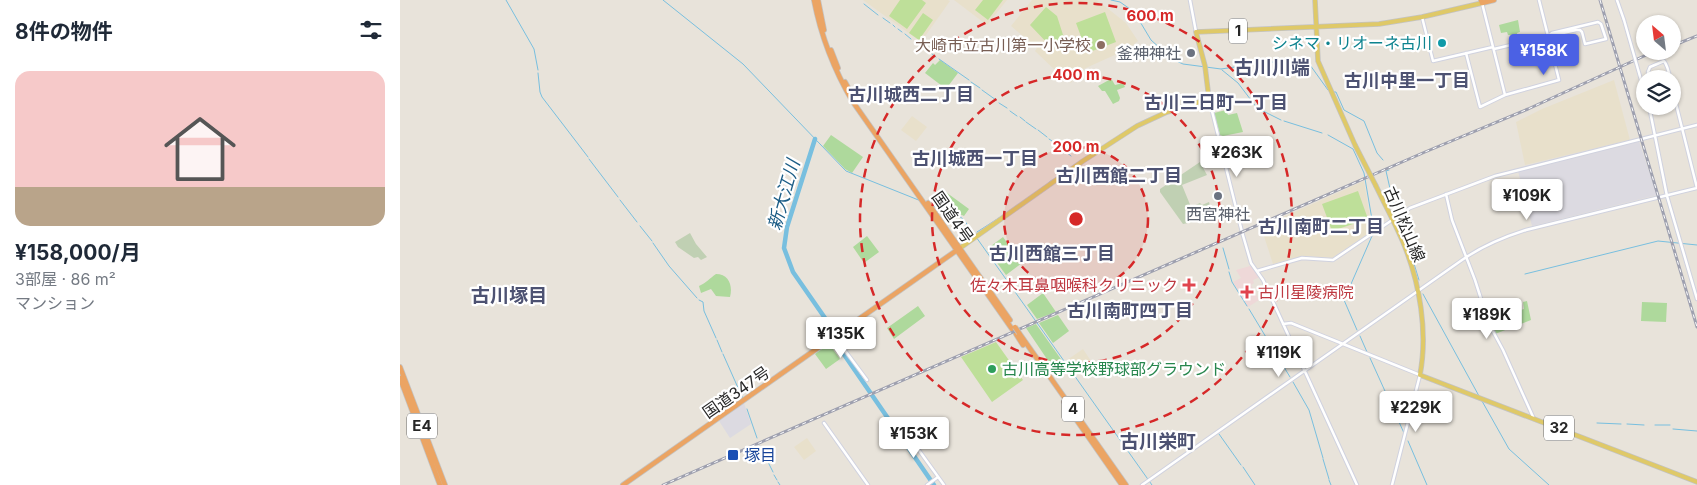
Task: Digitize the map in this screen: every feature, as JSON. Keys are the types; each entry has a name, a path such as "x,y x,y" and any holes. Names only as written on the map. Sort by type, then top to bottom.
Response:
{"highway":[{"name":"国道4号","path":"814,0 828,50 846,90 926,203"},
{"name":"国道4号","path":"818,0 827,39 835,60 849,88 871,124 1122,485"},
{"path":"1482,1 1494,0"},
{"name":"国道347号","path":"623,485 958,249"},
{"name":"国道4号","path":"1018,334 1126,485"},
{"name":"E4","path":"400,367 445,485"},
{"name":"E4","path":"400,378 440,485"}],"main road":[{"name":"古川松山線","path":"1315,0 1318,61 1320,67 1406,252 1417,292 1423,330 1420,376"},
{"path":"1316,26 1379,24 1422,18 1482,1"},
{"name":"1","path":"1196,32 1316,26"},
{"path":"958,249 1083,161 1137,126 1167,112 1209,99 1205,67 1196,32"},
{"name":"32","path":"1420,376 1697,482"}],"street":[{"path":"1190,0 1196,32"},
{"path":"1466,53 1480,107 1505,96 1560,80 1539,0"},
{"path":"1617,0 1638,70"},
{"path":"1482,1 1505,96"},
{"path":"1422,18 1433,60 1580,30 1585,44 1606,39 1601,24 1598,22 1552,33 1548,36"},
{"path":"1664,61 1669,73 1650,77 1648,72 1650,67 1664,61"},
{"path":"1209,99 1236,213 1250,261 1263,280 1357,485"},
{"path":"1651,115 1667,196 1697,299"},
{"path":"1142,485 1467,257 1498,240 1526,230 1697,188 1679,115"},
{"path":"1257,270 1302,258 1333,260 1410,208 1505,172 1697,125"},
{"path":"1446,194 1452,220 1467,257 1489,324 1503,350 1534,419"},
{"path":"1283,324 1291,324 1420,376 1392,485"},
{"path":"835,337 867,380"},
{"path":"824,423 868,485"},
{"path":"905,431 936,478 944,485"},
{"path":"928,484 936,478"}],"shaded area":[{"path":"863,0 948,0 950,1 921,42"},
{"path":"954,0 1007,0 987,25"},
{"name":"大崎市立古川第一小学校","path":"1032,0 1097,0 1126,23 1138,41 1128,49 1077,72 1071,83 1035,51 1037,48 1011,26"},
{"path":"1614,80 1630,140 1525,165 1516,122 1542,109"},
{"path":"912,116 927,127 916,141 901,130"},
{"path":"1639,141 1657,195 1532,226 1518,171"},
{"path":"1364,181 1372,231 1332,258 1305,256 1273,264 1261,227"},
{"path":"1250,266 1253,267 1260,277 1253,280 1254,283 1251,285 1259,300 1248,307 1233,282 1241,278 1236,270"},
{"path":"1083,349 1093,364 1078,375 1067,360"},
{"path":"744,403 751,424 730,438 719,421"},
{"path":"807,438 816,451 804,460 794,447"}],"green space":[{"path":"900,0 922,0 926,3 907,29 889,16"},
{"path":"983,0 1003,0 988,20 975,10"},
{"path":"1046,7 1057,16 1064,38 1050,46 1030,25"},
{"path":"1105,12 1116,42 1087,53 1076,23"},
{"path":"923,13 933,20 919,40 909,33"},
{"path":"1518,20 1520,32 1517,33 1519,41 1514,42 1512,35 1508,35 1507,32 1501,33 1499,25"},
{"path":"940,60 958,73 946,89 925,73 933,63 935,65"},
{"path":"1112,80 1115,85 1123,83 1125,87 1117,90 1120,98 1119,101 1113,104 1105,91 1102,91 1098,86"},
{"path":"1226,110 1228,115 1237,113 1243,132 1220,135 1214,113"},
{"path":"831,135 863,157 852,173 845,169 823,146"},
{"path":"1200,162 1207,175 1182,185 1191,207 1209,202 1213,218 1183,224 1160,192 1160,189"},
{"path":"943,190 969,209 964,216 935,202"},
{"path":"1358,191 1368,219 1332,231 1322,204"},
{"path":"690,233 707,257 701,260 698,257 694,258 678,247 675,242"},
{"path":"867,236 879,252 864,263 853,247"},
{"path":"1003,237 1022,263 1006,275 987,249"},
{"path":"716,274 724,276 729,281 730,297 716,296 711,289 701,293 699,286"},
{"path":"1043,293 1056,312 1037,319 1027,305"},
{"path":"1527,301 1531,320 1495,334 1488,320 1524,309 1523,302"},
{"path":"1642,302 1667,303 1666,322 1641,321"},
{"path":"918,306 925,316 894,339 887,328"},
{"path":"1058,315 1069,331 1053,343 1039,323"},
{"path":"1036,324 1063,362 1053,368 1026,328"},
{"name":"古川高等学校野球部グラウンド","path":"996,342 1023,380 992,402 961,357"},
{"path":"829,344 840,359 826,369 815,354"}],"waterway":[{"path":"506,0 534,49 538,70"},
{"path":"663,0 743,64 846,171 921,201"},
{"path":"1111,0 1120,2 1130,9 1136,15 1151,40 1172,59 1183,64 1221,69 1269,62 1306,63 1310,65 1328,90"},
{"path":"864,4 878,15"},
{"path":"883,18 890,23"},
{"path":"898,29 902,32"},
{"path":"905,34 911,39"},
{"path":"926,49 929,52"},
{"path":"932,54 936,57"},
{"path":"939,59 969,80"},
{"path":"1222,70 1238,83 1257,108 1281,120"},
{"path":"538,73 542,97 588,157"},
{"path":"971,82 980,88"},
{"path":"982,90 996,100"},
{"path":"1334,92 1336,92 1344,110 1364,121 1377,153 1383,160"},
{"path":"999,103 1007,108"},
{"path":"1010,111 1017,116"},
{"path":"1020,117 1025,121"},
{"path":"1284,121 1322,133"},
{"path":"1026,122 1036,129"},
{"path":"1038,130 1047,137"},
{"path":"1328,135 1353,149 1364,173 1374,231"},
{"name":"新大江川","path":"815,139 787,227 784,248 793,272 834,331 834,335"},
{"path":"1055,143 1063,150"},
{"path":"1065,151 1071,156"},
{"path":"589,159 618,197"},
{"path":"1389,170 1386,171 1396,215"},
{"path":"1054,179 1062,174"},
{"path":"1046,185 1052,180"},
{"path":"620,200 637,222"},
{"path":"931,205 958,215 964,220 1152,485"},
{"path":"977,232 1002,216"},
{"path":"1397,219 1419,280"},
{"path":"640,226 652,241"},
{"path":"1357,330 1344,300 1372,236"},
{"path":"1525,274 1658,241 1697,245"},
{"path":"653,243 669,266 697,298"},
{"path":"1223,248 1229,269"},
{"path":"1229,272 1232,282 1247,306"},
{"path":"1423,294 1479,396"},
{"path":"699,300 703,302 704,311 716,338"},
{"path":"1249,309 1290,377"},
{"path":"1360,336 1367,352"},
{"path":"717,340 722,352"},
{"name":"新大江川","path":"834,340 934,485"},
{"path":"723,354 743,399"},
{"path":"1370,358 1404,433"},
{"path":"1293,382 1309,410 1323,458"},
{"path":"1482,401 1509,449 1549,485"},
{"path":"747,409 757,438"},
{"path":"1597,423 1621,424"},
{"path":"1627,424 1644,425"},
{"path":"1655,425 1670,425"},
{"path":"1673,429 1697,431"},
{"path":"1219,434 1241,465"},
{"path":"1408,441 1427,485"},
{"path":"760,446 773,472"},
{"path":"1323,459 1329,479"},
{"path":"1243,467 1255,485"},
{"path":"774,475 777,480"},
{"path":"1329,480 1331,485"}],"railway":[{"path":"1600,0 1697,327"},
{"path":"1681,42 1697,36"},
{"path":"663,485 1425,152 1528,109 1636,60"}],"place":[{"name":"シネマ・リオーネ古川","path":"1442,43"},
{"name":"大崎市立古川第一小学校","path":"1101,45"},
{"name":"釜神神社","path":"1191,53"},
{"name":"西宮神社","path":"1218,196"},
{"name":"佐々木耳鼻咽喉科クリニック","path":"1189,285"},
{"name":"古川星陵病院","path":"1247,292"},
{"name":"古川高等学校野球部グラウンド","path":"992,369"},
{"name":"塚目","path":"733,455"}],"district":[{"name":"古川川端","path":"1272,67"},
{"name":"古川中里一丁目","path":"1407,81"},
{"name":"古川城西二丁目","path":"911,95"},
{"name":"古川三日町一丁目","path":"1216,103"},
{"name":"古川城西一丁目","path":"975,159"},
{"name":"古川西館二丁目","path":"1119,176"},
{"name":"古川南町二丁目","path":"1321,227"},
{"name":"古川西館三丁目","path":"1052,254"},
{"name":"古川塚目","path":"509,295"},
{"name":"古川南町四丁目","path":"1130,311"},
{"name":"古川栄町","path":"1158,441"}]}
